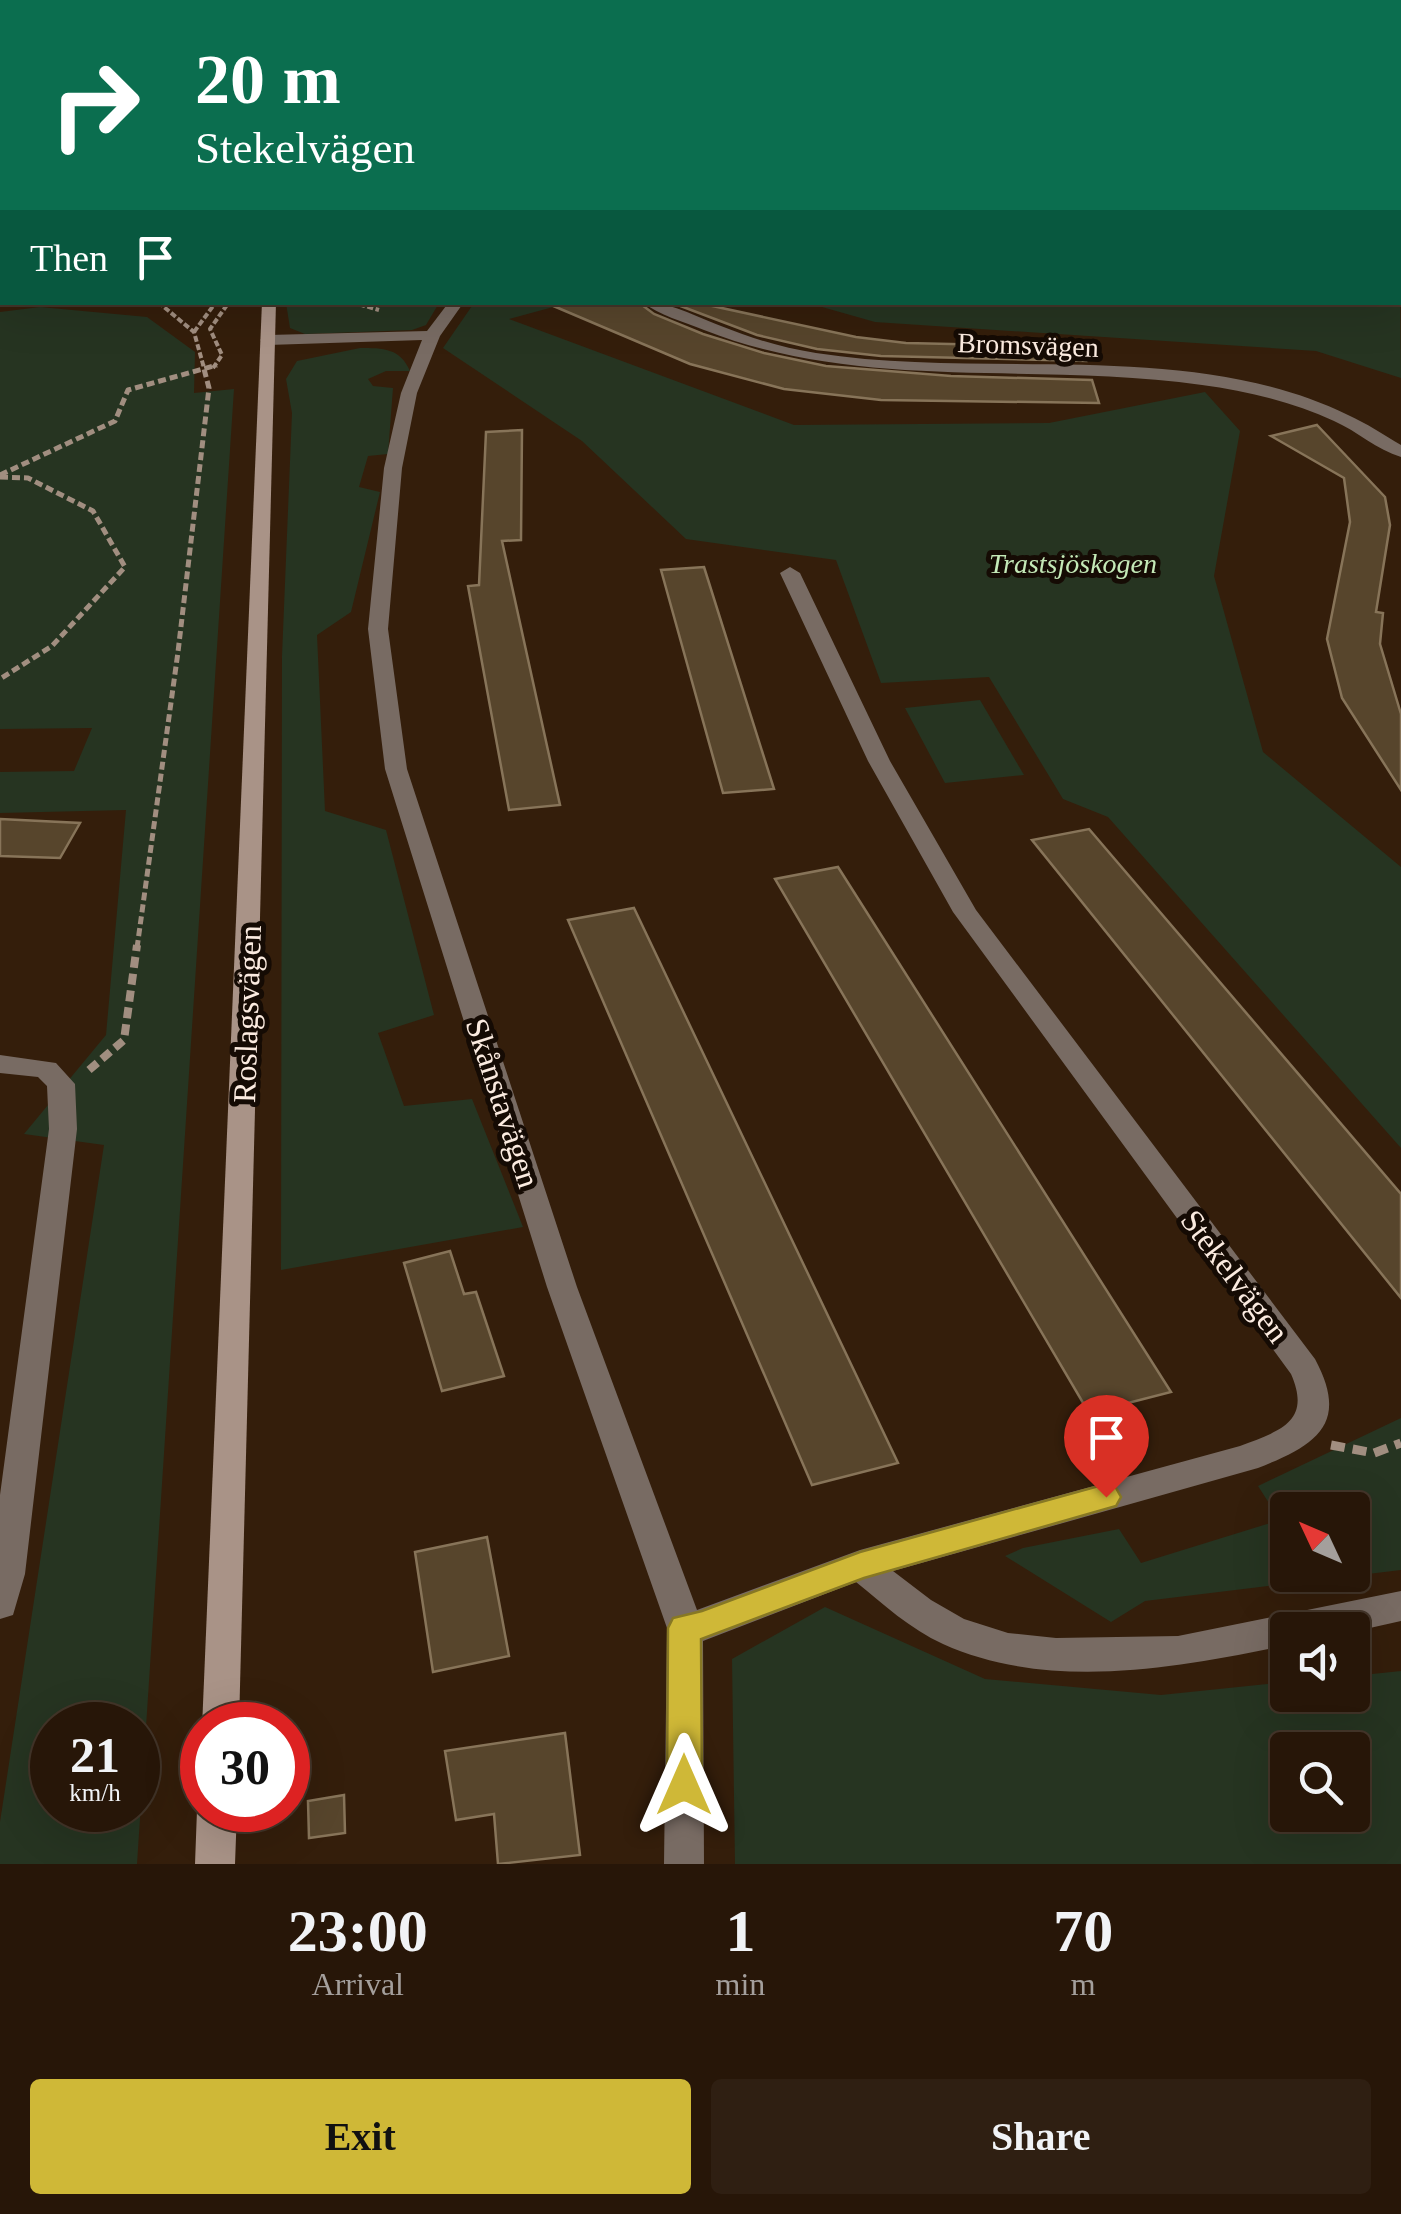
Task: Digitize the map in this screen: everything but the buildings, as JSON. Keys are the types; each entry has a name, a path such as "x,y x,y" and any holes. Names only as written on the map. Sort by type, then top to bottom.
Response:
{"main road":[{"name":"Roslagsvägen","path":"221,1702 269,305"},
{"path":"215,1864 216,1832"}],"street":[{"name":"Skånstavägen","path":"455,305 432,335 409,393 393,468 378,629 396,769 562,1287 685,1628 684,1864"},
{"name":"Bromsvägen","path":"657,305 776,348 833,361 916,368 1091,371 1242,388 1293,400 1348,420 1401,452"},
{"path":"268,340 432,335"},
{"name":"Stekelvägen","path":"790,573 879,761 966,912 1304,1368 1314,1386 1314,1414 1295,1438"},
{"path":"0,1064 46,1069 61,1084 59,1160 0,1604"},
{"path":"685,1628 703,1625 860,1565 1246,1458 1295,1438"},
{"path":"860,1565 918,1611 954,1632 1008,1649 1056,1654 1178,1652 1401,1606"}],"path":[{"path":"61,1084 94,1067 124,1040 178,652 209,388 194,332 162,305"},
{"path":"194,332 214,305"},
{"path":"0,476 115,421 128,390 216,367 222,355 210,329 227,305"},
{"path":"0,476 28,478 93,511 125,567 92,608 17,673 0,679"},
{"path":"1295,1438 1374,1453 1401,1443"}],"green space":[{"path":"286,305 438,305 426,325 412,330 305,334 290,328"},
{"name":"Trastsjöskogen","path":"473,305 561,305 509,319 794,425 1049,423 1205,392 1240,431 1214,576 1263,752 1401,867 1401,1148 1108,817 1063,799 989,677 881,683 836,560 686,539 582,441 443,348"},
{"path":"815,305 1400,305 1401,378 1316,351 875,322"},
{"path":"40,307 147,317 195,352 194,393 234,389 148,1702 30,1702 30,1832 139,1832 137,1864 0,1864 0,1822 104,1145 24,1134 106,1035 126,810 0,813 0,772 74,771 92,728 0,729 0,312"},
{"path":"360,348 396,354 410,371 386,371 368,379 373,386 393,388 388,454 368,456 359,487 380,492 351,612 317,635 325,811 386,830 434,1015 378,1033 404,1106 472,1099 523,1227 281,1270 282,656 292,413 286,379 297,361"},
{"path":"980,700 1024,775 945,783 905,708"},
{"path":"1401,1418 1401,1570 1370,1574 1370,1492 1270,1492 1270,1505 1258,1486"},
{"path":"1270,1523 1270,1586 1145,1601 1111,1622 1005,1556 1023,1548 1119,1529 1141,1563"},
{"path":"825,1607 985,1679 1161,1695 1270,1684 1270,1712 1370,1712 1370,1674 1401,1671 1401,1864 735,1864 732,1659"}],"route":[{"path":"684,1785 685,1628 703,1625 860,1565 1106,1497"}]}
